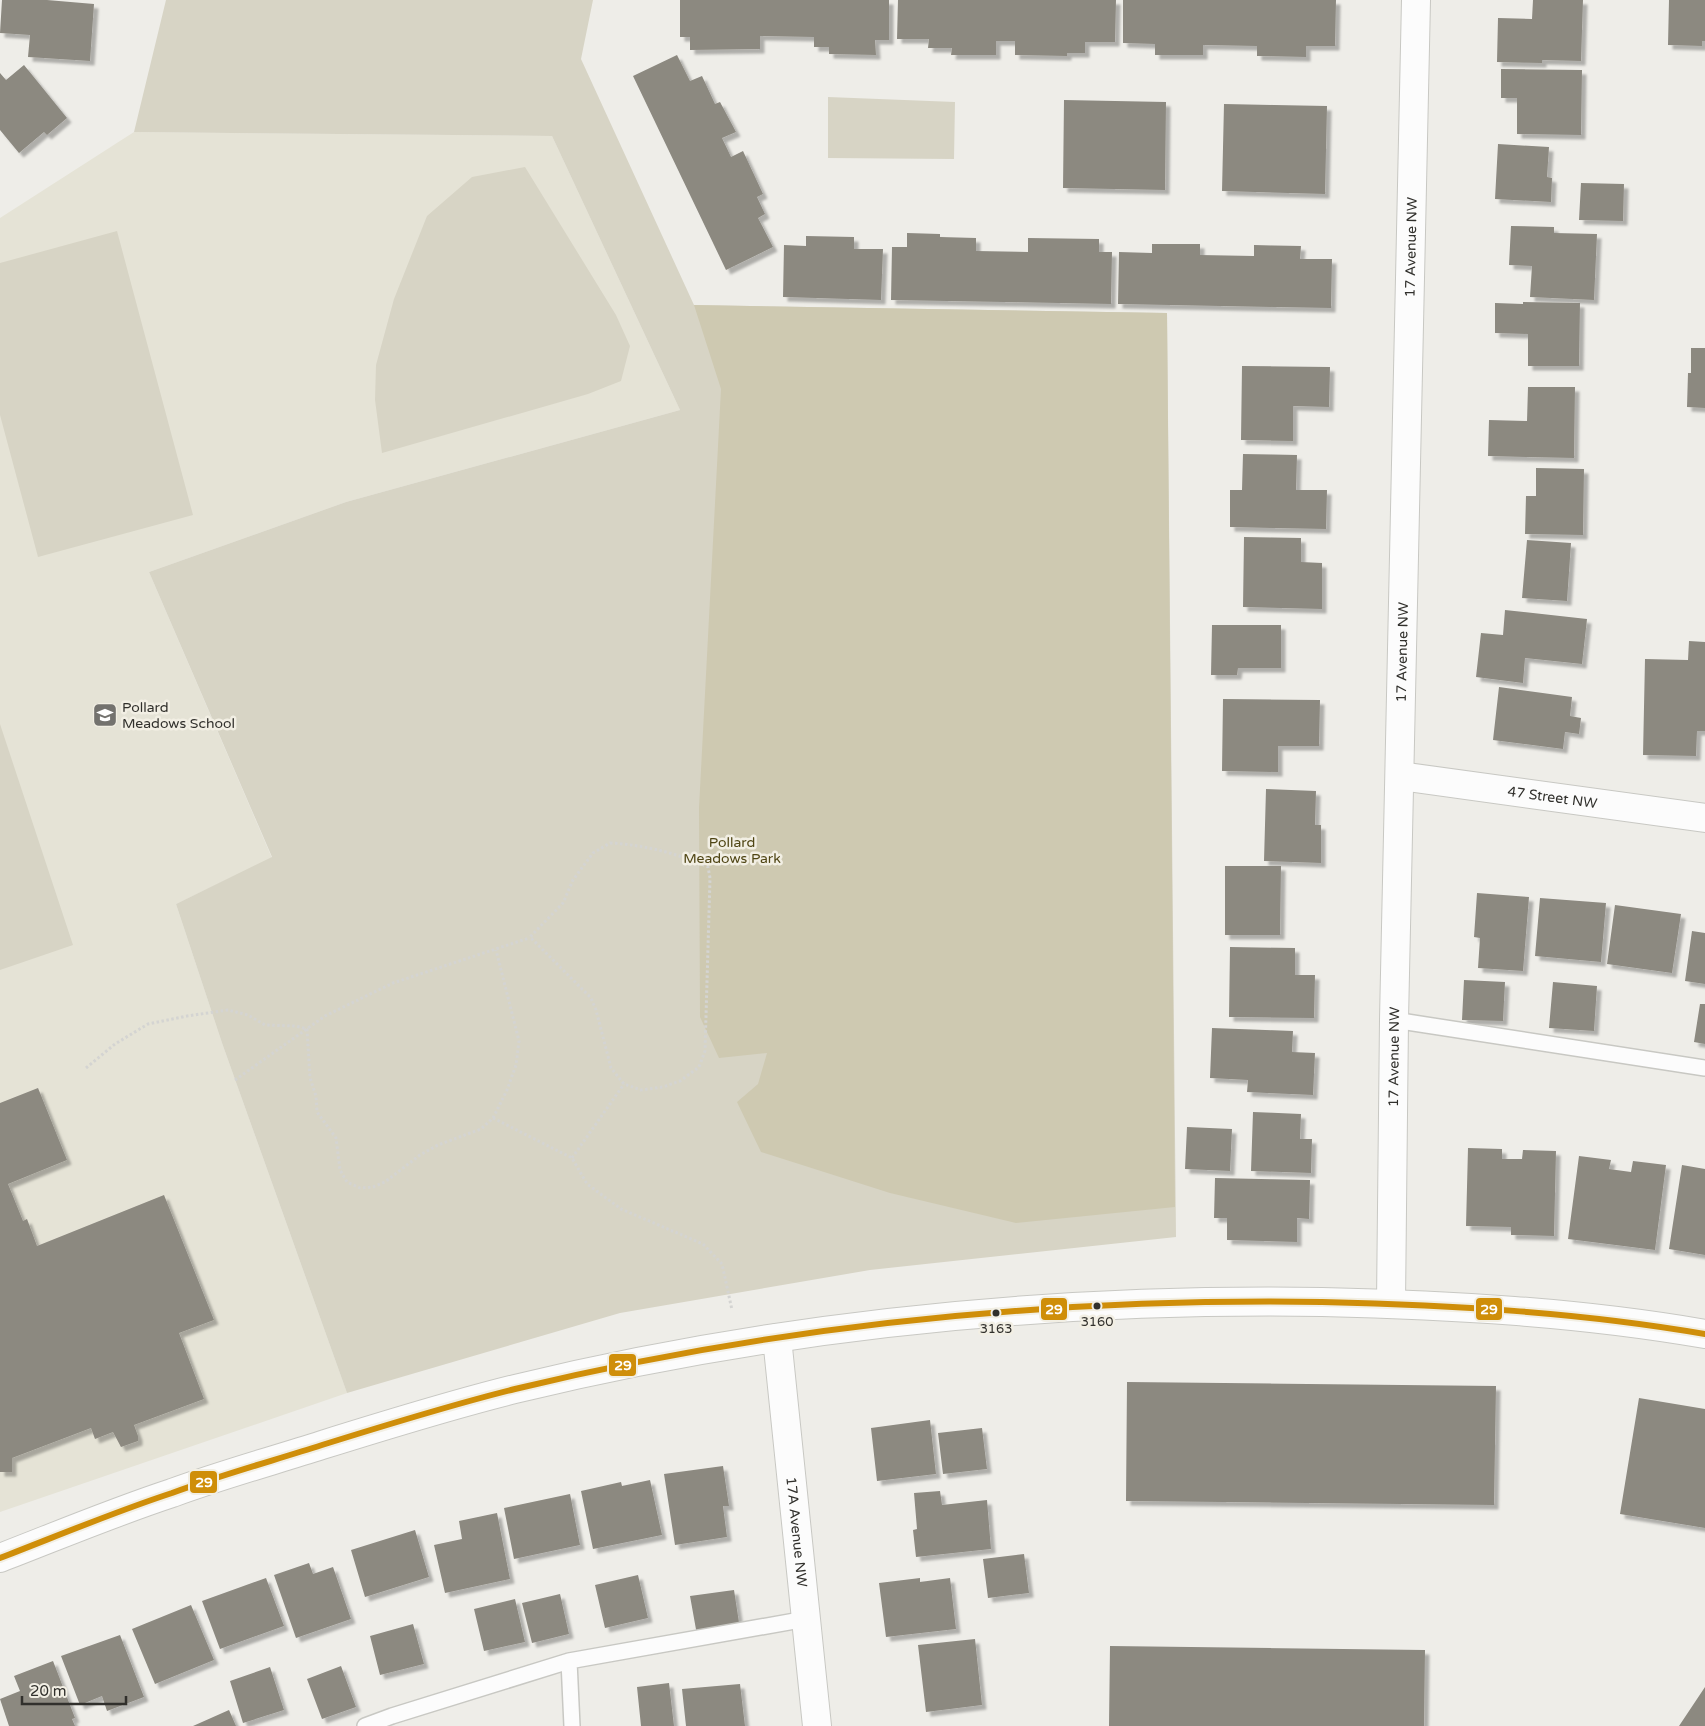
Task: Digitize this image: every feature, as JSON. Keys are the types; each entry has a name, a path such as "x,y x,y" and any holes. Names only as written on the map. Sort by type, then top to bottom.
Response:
{"street":[{"name":"17 Avenue NW","path":"1391,1304 1394,1020 1416,0"},
{"name":"47 Street NW","path":"1400,776 1705,818"},
{"path":"0,1558 169,1493 412,1417 513,1390 608,1368 682,1353 777,1338 904,1322 1052,1307 1228,1302 1391,1304 1480,1308 1586,1317 1705,1334"},
{"name":"17A Avenue NW","path":"777,1338 817,1726"}],"lane":[{"path":"1394,1020 1705,1068"},
{"path":"365,1726 569,1661 806,1619"},
{"path":"569,1661 572,1726"}],"path":[{"path":"236,1080 325,1016 392,983 530,938 563,903 573,880 592,853 610,843 634,844 687,857 708,867 710,878 705,1051 699,1068 680,1081 663,1087 641,1090 624,1084 611,1068 596,1010 591,998 530,938"},
{"path":"307,1029 310,1078 316,1096 317,1112 336,1138 340,1170 347,1182 360,1188 373,1187 385,1182 420,1155 438,1145 481,1129 493,1118 516,1065 519,1041 496,950"},
{"path":"86,1068 116,1044 148,1024 187,1016 228,1010 248,1015 265,1025 296,1026 307,1029"},
{"path":"572,1158 624,1084"},
{"path":"493,1118 572,1158 587,1184 620,1209 703,1244 722,1264 732,1310"}],"shaded area":[{"name":"Pollard Meadows School","path":"134,132 552,136 680,410 346,502 149,572 272,858 176,904 222,1043 347,1393 0,1512 0,218"}],"green space":[{"name":"Pollard Meadows Park","path":"166,0 593,0 581,59 694,305 1167,313 1176,1237 870,1270 620,1313 347,1393 222,1043 176,904 272,857 149,572 346,502 680,410 552,136 134,132"},
{"path":"828,97 955,102 954,159 828,158"},
{"path":"525,167 616,315 630,346 621,381 588,394 382,453 375,400 376,365 394,299 427,216 472,177"},
{"path":"117,231 193,515 38,557 0,415 0,263"},
{"path":"694,305 1167,313 1175,1207 1016,1223 890,1193 761,1152 737,1102 758,1084 767,1053 719,1058 700,1017 699,808 721,389"},
{"path":"0,724 73,945 0,970"}],"building":[{"path":"2,0 47,0 94,4 90,61 28,57 30,35 0,33"},
{"path":"680,0 889,0 889,40 875,40 876,55 829,54 829,47 814,47 814,37 760,36 760,49 690,50 690,37 680,37"},
{"path":"898,0 1116,0 1115,42 1085,42 1085,53 1067,53 1067,56 1015,55 1015,41 996,41 996,55 951,55 952,48 928,48 929,39 897,39"},
{"path":"1123,0 1336,0 1335,46 1306,46 1306,57 1257,56 1257,46 1203,45 1203,55 1155,55 1155,44 1123,43"},
{"path":"1533,0 1583,0 1581,61 1542,60 1542,63 1497,62 1498,18 1532,19"},
{"path":"1669,0 1705,0 1705,41 1702,41 1702,46 1668,45"},
{"path":"677,55 690,81 702,76 715,104 720,102 736,132 722,138 731,157 743,151 763,194 757,197 765,214 758,218 773,247 726,270 633,76"},
{"path":"24,65 67,118 47,135 44,132 19,153 0,130 0,73 6,80"},
{"path":"1501,69 1582,70 1581,135 1517,134 1517,98 1501,98"},
{"path":"1064,100 1166,102 1165,190 1063,188"},
{"path":"1224,104 1327,106 1325,194 1222,191"},
{"path":"1498,144 1549,147 1547,177 1552,178 1551,202 1495,199"},
{"path":"1581,183 1624,184 1623,221 1579,220"},
{"path":"1511,226 1554,227 1554,233 1597,234 1594,300 1530,297 1532,266 1509,265"},
{"path":"907,233 940,234 940,237 976,238 976,251 1028,252 1028,238 1099,239 1099,252 1112,252 1111,304 891,300 892,247 907,247"},
{"path":"806,236 854,237 854,249 883,249 881,300 783,297 784,245 806,246"},
{"path":"1152,244 1200,244 1200,255 1254,256 1254,245 1301,246 1300,259 1332,259 1331,308 1118,304 1119,252 1152,253"},
{"path":"1523,302 1580,303 1579,366 1528,366 1528,334 1495,333 1495,303 1523,304"},
{"path":"1691,348 1705,348 1705,408 1687,407 1688,373 1691,373"},
{"path":"1242,366 1330,367 1329,407 1293,406 1293,441 1241,440"},
{"path":"1528,387 1575,387 1574,458 1488,456 1489,420 1527,421"},
{"path":"1243,454 1297,455 1296,490 1327,490 1326,529 1230,527 1230,490 1242,490"},
{"path":"1536,468 1584,469 1583,535 1525,534 1526,496 1536,496"},
{"path":"1244,537 1301,538 1301,562 1322,563 1322,609 1243,607"},
{"path":"1527,540 1571,543 1567,601 1522,598"},
{"path":"1505,610 1587,619 1582,664 1525,658 1523,683 1476,677 1481,633 1503,635"},
{"path":"1212,625 1281,625 1281,668 1238,668 1237,675 1211,675"},
{"path":"1689,641 1705,642 1705,731 1697,731 1696,756 1643,755 1645,659 1688,660"},
{"path":"1499,687 1572,697 1570,716 1581,718 1579,734 1565,732 1563,749 1493,740"},
{"path":"1223,699 1320,700 1319,746 1278,746 1278,772 1222,771"},
{"path":"1266,789 1316,791 1315,825 1321,825 1321,863 1264,861"},
{"path":"1225,866 1281,866 1280,935 1225,935"},
{"path":"1477,893 1529,897 1523,971 1478,968 1480,938 1474,937"},
{"path":"1540,898 1606,903 1601,962 1535,956"},
{"path":"1615,905 1681,914 1672,973 1607,964"},
{"path":"1692,931 1705,933 1705,984 1685,981"},
{"path":"1230,947 1295,948 1295,975 1315,975 1314,1018 1229,1017"},
{"path":"1464,980 1505,982 1503,1021 1462,1020"},
{"path":"1553,982 1597,986 1594,1031 1549,1028"},
{"path":"1700,1004 1705,1004 1705,1044 1694,1042"},
{"path":"1212,1028 1293,1031 1292,1052 1315,1053 1313,1095 1247,1092 1248,1080 1210,1078"},
{"path":"38,1088 67,1160 8,1184 23,1221 27,1219 37,1246 164,1195 214,1320 179,1333 204,1399 134,1425 138,1441 121,1447 113,1432 95,1439 91,1428 12,1458 12,1472 0,1472 0,1103"},
{"path":"1253,1112 1301,1114 1300,1139 1312,1139 1311,1173 1251,1171"},
{"path":"1187,1127 1232,1129 1230,1171 1185,1169"},
{"path":"1468,1148 1502,1149 1502,1159 1522,1159 1523,1150 1556,1151 1554,1236 1511,1235 1511,1227 1466,1226"},
{"path":"1579,1156 1611,1160 1609,1169 1631,1172 1633,1161 1666,1165 1655,1250 1568,1239"},
{"path":"1682,1165 1705,1169 1705,1255 1669,1249"},
{"path":"1215,1178 1310,1180 1309,1219 1297,1218 1297,1242 1227,1240 1227,1218 1214,1218"},
{"path":"1127,1382 1496,1386 1494,1505 1126,1501"},
{"path":"1639,1398 1705,1409 1705,1528 1620,1514"},
{"path":"930,1420 936,1474 877,1481 871,1428"},
{"path":"982,1428 987,1469 943,1474 938,1433"},
{"path":"723,1466 729,1506 723,1506 727,1537 675,1545 664,1474"},
{"path":"650,1480 662,1535 593,1549 581,1491 621,1482 622,1486"},
{"path":"940,1491 942,1505 987,1500 991,1549 916,1557 913,1530 917,1529 914,1493"},
{"path":"570,1494 580,1545 514,1559 504,1508"},
{"path":"497,1513 510,1579 445,1593 434,1545 462,1539 459,1521"},
{"path":"415,1530 429,1577 365,1597 351,1550"},
{"path":"1024,1554 1029,1593 988,1598 983,1559"},
{"path":"309,1563 313,1574 333,1567 351,1619 296,1638 274,1575"},
{"path":"638,1575 648,1618 605,1628 595,1585"},
{"path":"266,1578 284,1626 220,1649 202,1601"},
{"path":"920,1578 920,1582 950,1578 956,1629 886,1637 879,1583"},
{"path":"734,1590 740,1629 697,1635 690,1596"},
{"path":"560,1594 569,1634 532,1643 522,1603"},
{"path":"515,1599 525,1642 484,1651 474,1609"},
{"path":"191,1605 214,1660 155,1684 132,1629"},
{"path":"413,1624 424,1664 380,1675 370,1636"},
{"path":"120,1635 144,1697 107,1711 102,1696 80,1705 61,1656"},
{"path":"975,1639 982,1705 926,1712 918,1645"},
{"path":"1110,1646 1425,1650 1424,1726 1109,1726"},
{"path":"53,1661 75,1718 72,1719 75,1726 9,1726 0,1699 20,1691 14,1676"},
{"path":"341,1666 356,1707 322,1719 307,1679"},
{"path":"270,1667 284,1710 243,1723 230,1681"},
{"path":"669,1683 674,1726 641,1726 637,1687"},
{"path":"740,1684 745,1726 686,1726 682,1689"},
{"path":"1705,1687 1705,1726 1679,1726"},
{"path":"229,1710 236,1726 193,1726"}],"transit line":[{"name":"29","path":"0,1558 86,1524 209,1480 466,1402 614,1367 714,1348 815,1332 1017,1311 1220,1302 1322,1302 1418,1305 1562,1315 1657,1326 1705,1334"}],"place":[{"name":"Pollard Meadows School","path":"105,715"},
{"name":"3160","path":"1097,1306"},
{"name":"3163","path":"996,1313"}]}
